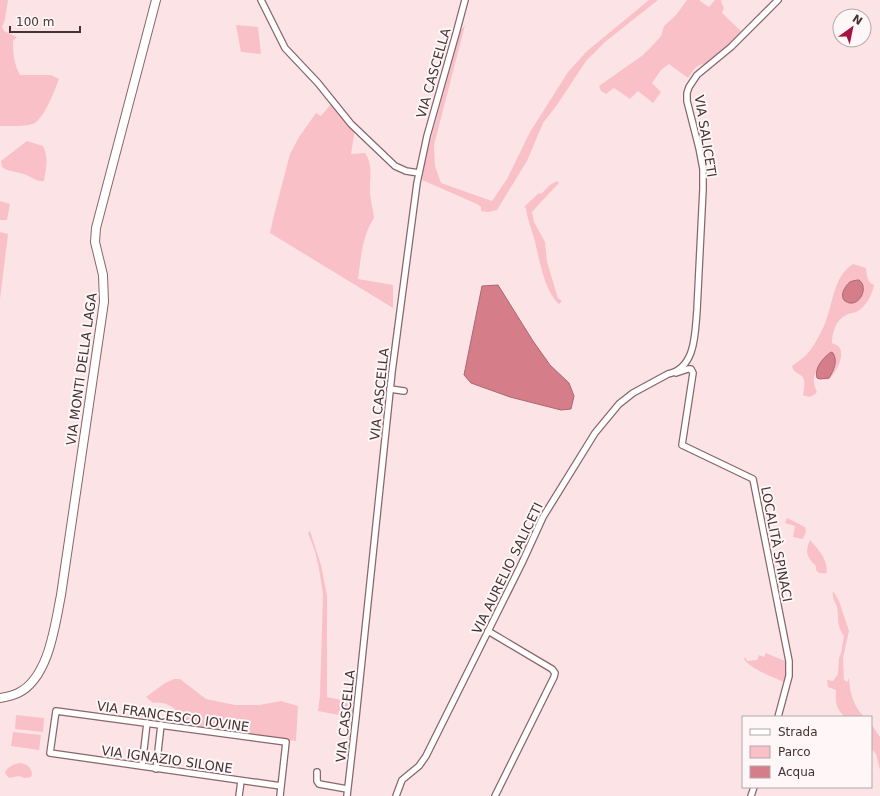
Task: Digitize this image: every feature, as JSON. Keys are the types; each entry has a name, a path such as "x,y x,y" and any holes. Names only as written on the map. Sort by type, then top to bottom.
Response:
{"street":[{"name":"VIA MONTI DELLA LAGA","path":"0,698 20,692 36,676 46,659 54,629 62,587 104,302 102,271 95,242 96,230 156,0"},
{"path":"261,0 285,48 318,83 351,124 395,166 406,171 419,173"},
{"name":"VIA CASCELLA","path":"347,796 390,388 419,173 427,136 465,0"},
{"name":"VIA SALICETI","path":"668,374 673,373 686,363 689,358 695,327 703,189 699,148 687,101 687,93 697,75 731,47 778,0"},
{"name":"LOCALITÀ SPINACI","path":"668,374 688,369 691,369 693,373 682,445 752,479 789,661 789,676 778,716"},
{"name":"VIA AURELIO SALICETI","path":"396,796 401,782 419,766 426,756 522,563 543,517 595,433 619,404 633,393 668,374"},
{"path":"390,388 404,391"},
{"path":"488,631 552,669 554,673 554,677 496,796"},
{"name":"VIA FRANCESCO IOVINE","path":"50,753 56,712 286,742 281,786"},
{"path":"142,766 148,723"},
{"path":"156,769 161,725"},
{"name":"VIA IGNAZIO SILONE","path":"50,753 281,786"},
{"path":"317,772 316,779 319,784 348,789"},
{"path":"239,796 241,781"},
{"path":"280,796 281,786"}],"green space":[{"path":"0,0 8,0 2,27 4,31 17,37 13,41 13,50 15,63 20,75 51,75 59,79 46,109 39,120 32,124 0,126"},
{"path":"649,0 658,0 605,42 586,61 557,105 543,123 527,161 497,210 488,212 481,211 481,207 477,204 422,180 425,160 460,32 465,25 434,145 435,166 441,183 492,201 507,179 530,132 568,72 587,51"},
{"path":"687,0 700,0 709,7 715,0 721,0 724,8 722,13 744,34 707,65 704,64 698,66 688,78 669,64 661,70 652,83 661,92 653,103 638,91 630,99 614,88 606,94 601,91 599,86 643,55 654,44 661,36 664,26 676,15"},
{"path":"236,25 258,27 261,54 241,52"},
{"path":"332,103 355,129 351,154 365,153 368,158 370,168 370,193 374,218 364,240 358,279 393,285 393,308 270,233 290,154 299,137 316,113 321,116"},
{"path":"27,141 43,146 45,150 46,167 44,181 36,180 2,167 1,161"},
{"path":"557,181 559,183 532,212 534,222 545,242 547,262 558,298 562,301 559,304 549,291 540,264 526,208 524,207 539,193 541,194 550,185"},
{"path":"0,201 10,204 7,220 0,220"},
{"path":"0,232 8,234 0,299"},
{"path":"853,264 866,268 869,281 874,285 872,292 869,300 861,309 857,312 846,315 837,323 832,343 838,346 841,354 841,359 837,369 828,380 824,379 829,378 834,366 835,360 833,353 831,352 815,375 814,384 817,392 809,397 805,396 803,395 803,377 794,370 792,366 807,354 816,342 826,320 837,285 846,270"},
{"path":"787,518 805,527 806,531 803,539 793,537 795,526 785,523"},
{"path":"310,531 321,565 327,596 327,697 355,703 354,718 318,711 320,695 323,594 315,551 308,533"},
{"path":"810,540 824,559 827,573 817,572 816,566 808,557 807,547"},
{"path":"833,591 839,601 849,631 843,658 844,680 847,682 849,678 853,699 857,708 863,716 844,716 837,705 836,690 828,687 827,680 833,681 838,674 839,658 844,636 839,625 837,607 833,598"},
{"path":"766,653 787,662 786,683 756,669 746,662 744,658 746,658 747,661 757,660 759,655 764,657"},
{"path":"174,679 180,679 206,699 235,705 259,705 281,701 298,706 296,741 230,733 230,728 219,727 218,731 185,726 181,716 174,708 164,703 153,703 146,697 165,683"},
{"path":"16,715 44,718 43,732 15,729"},
{"path":"872,725 880,737 880,770 876,754 872,749"},
{"path":"13,732 41,735 39,750 11,746"},
{"path":"20,763 27,765 30,768 32,774 31,777 24,778 19,776 9,778 5,773 7,769"}],"water":[{"path":"859,280 863,288 861,297 854,303 845,301 843,299 843,291 846,286 850,282"},
{"path":"498,285 550,365 569,383 574,396 571,409 561,410 510,397 471,383 464,375 482,286"},
{"path":"831,352 833,353 835,362 831,375 829,378 817,378 816,374 818,367 822,360"}]}
